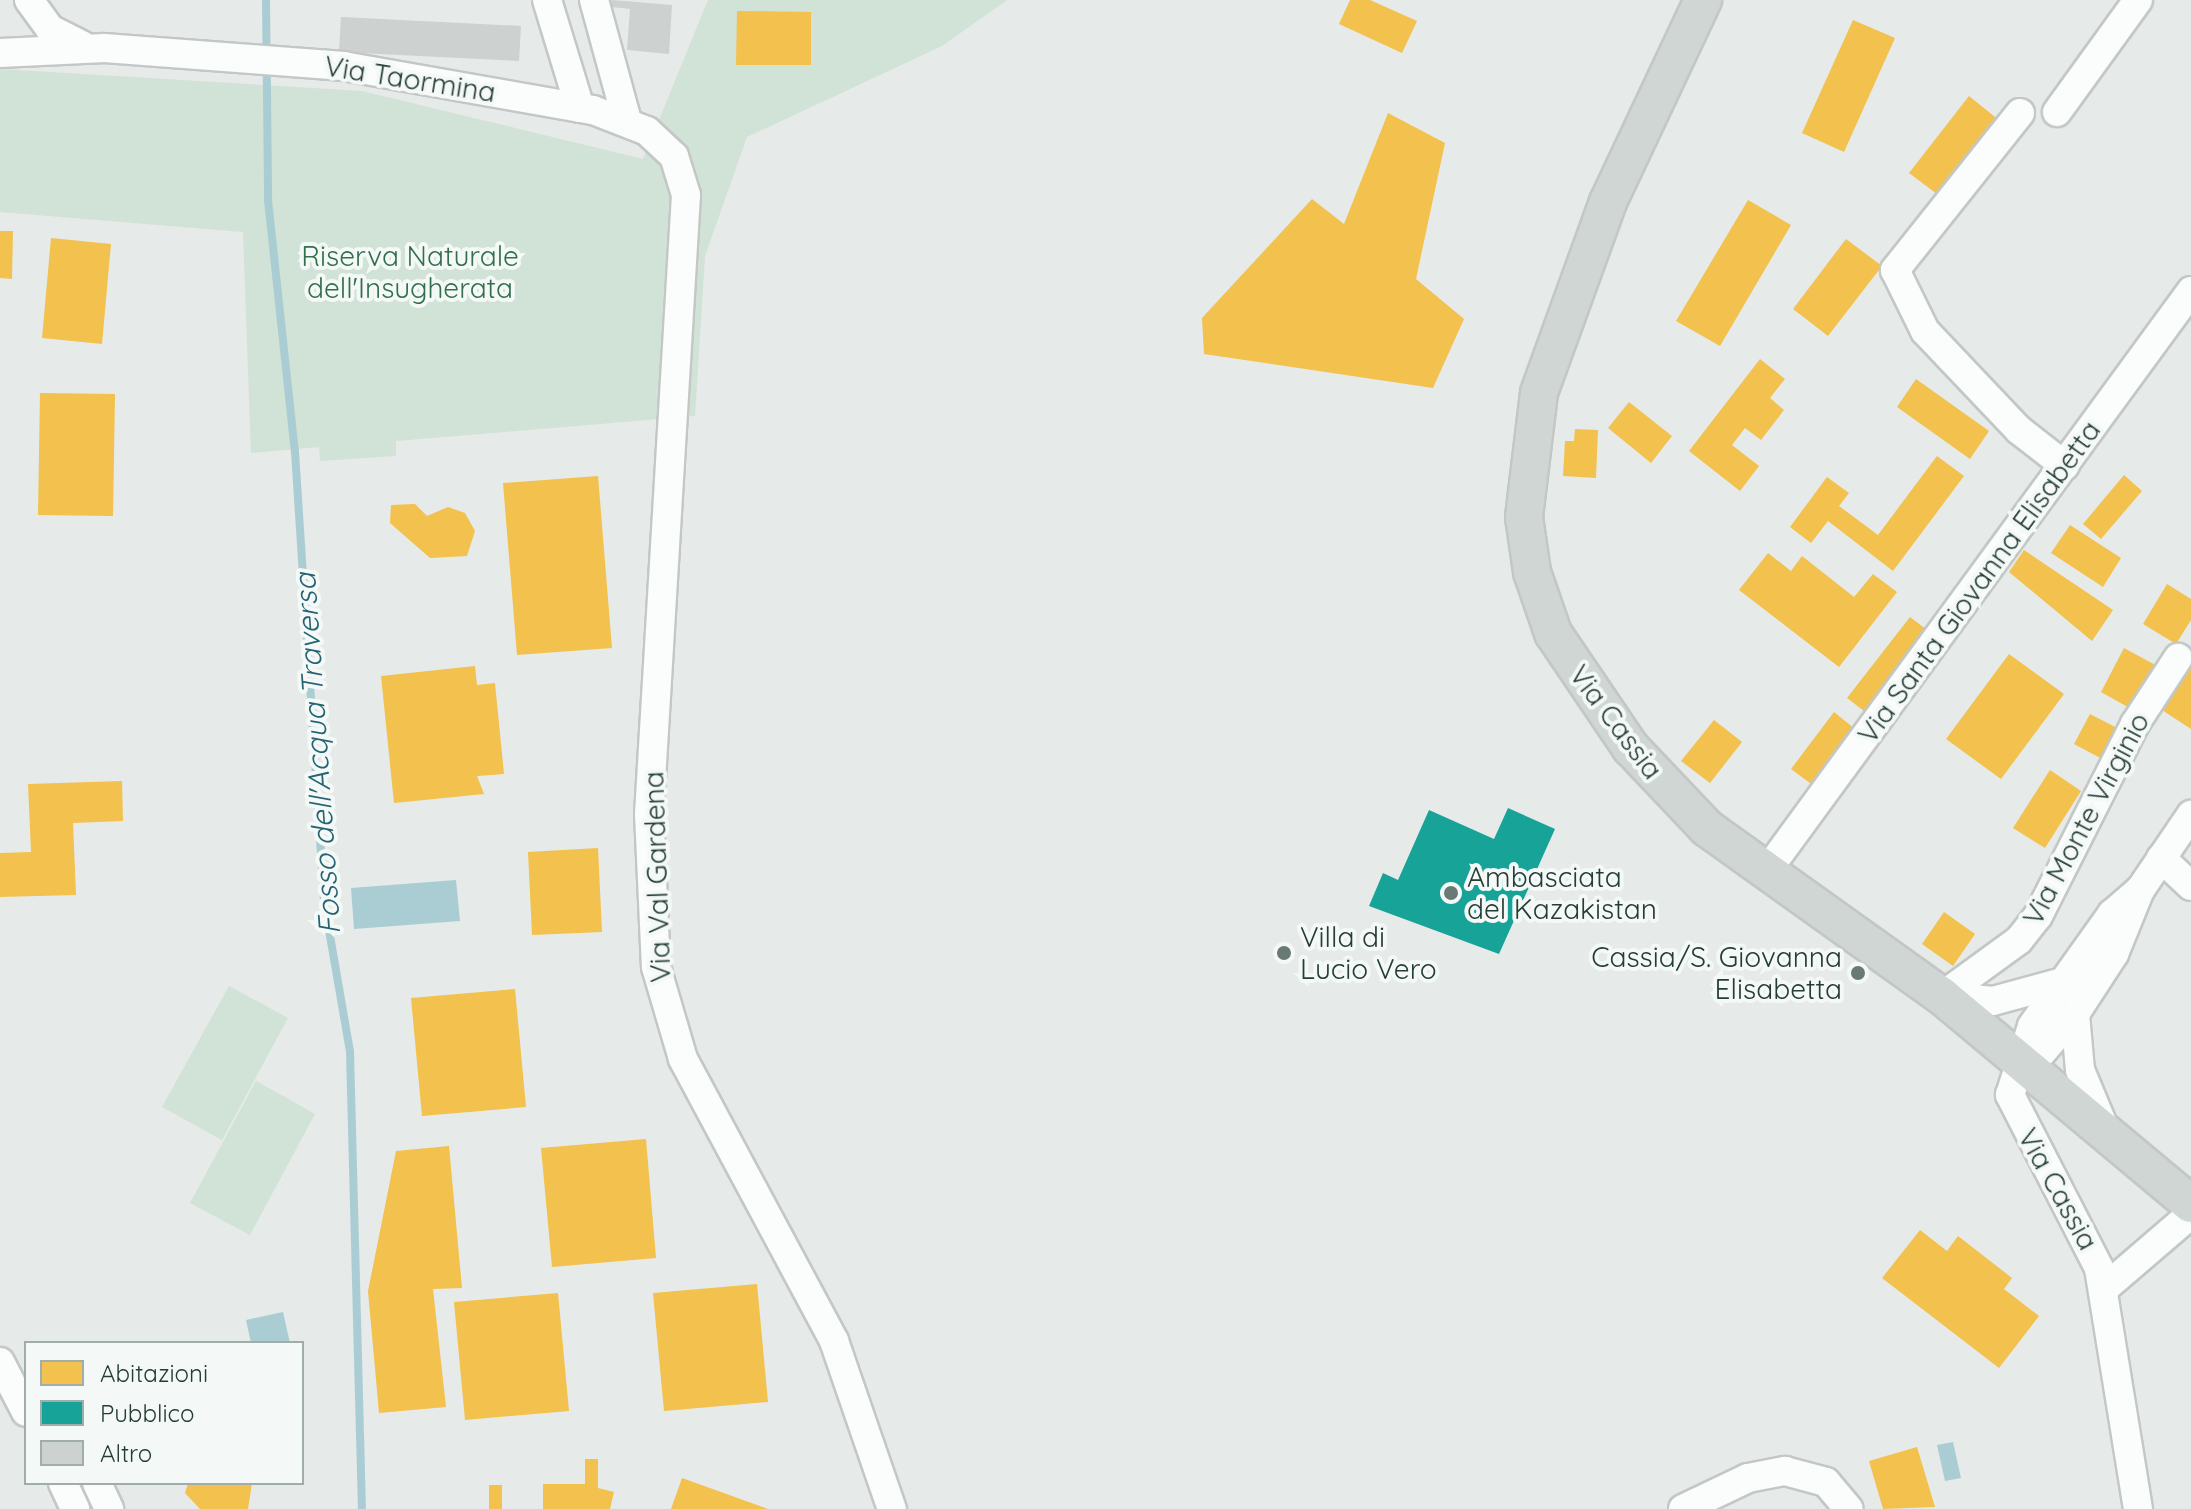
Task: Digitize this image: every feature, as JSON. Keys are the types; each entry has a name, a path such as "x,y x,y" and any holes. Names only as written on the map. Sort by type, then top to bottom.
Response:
{"main road":[{"name":"Via Cassia","path":"1703,0 1634,142 1557,333 1529,435 1524,517 1537,590 1571,664 1656,777 1766,872 1942,996 2019,1058"},
{"path":"2019,1058 2103,1125 2191,1204"}],"street":[{"path":"29,0 50,29 91,48"},
{"path":"547,0 580,108"},
{"path":"594,0 627,121"},
{"path":"2057,112 2138,0"},
{"path":"0,53 91,48"},
{"name":"Via Taormina","path":"91,48 276,61 580,108 627,121 674,156 686,195"},
{"path":"2020,113 1895,270 1925,331 2019,430 2065,466"},
{"name":"Via Val Gardena","path":"686,195 649,814 656,967 683,1059 834,1341 892,1509"},
{"name":"Via Santa Giovanna Elisabetta","path":"1766,872 2191,291"},
{"name":"Via Monte Virginio","path":"1942,996 2033,923 2135,724 2178,658"},
{"path":"2019,1058 2042,1052 2075,1014 2114,954 2140,890 2191,815"},
{"path":"2161,858 2191,886"},
{"path":"2019,1058 2062,982 2112,914 2140,890"},
{"path":"1942,996 1993,1001 2062,982"},
{"path":"2075,1014 2080,1070 2103,1125"},
{"name":"Via Cassia","path":"2019,1058 2013,1108 2072,1206 2105,1288 2138,1509"},
{"name":"Via Cassia","path":"2105,1288 2191,1214"},
{"path":"0,1362 24,1408"},
{"path":"1683,1509 1748,1478 1785,1471 1826,1482 1849,1509"},
{"path":"64,1485 75,1509"},
{"path":"98,1485 109,1509"}],"green space":[{"name":"Riserva Naturale dell'Insugherata","path":"708,0 1007,0 942,46 747,137 705,256 695,416 396,441 396,456 320,461 319,447 251,453 243,232 0,212 0,69 362,91 643,159"},
{"path":"229,986 288,1018 222,1140 162,1107"},
{"path":"256,1081 315,1114 250,1235 190,1203"}],"water":[{"path":"456,880 460,921 354,929 351,888"},
{"path":"283,1312 290,1341 251,1341 246,1320"},
{"path":"1953,1442 1961,1478 1945,1481 1937,1445"}],"building: Abitazioni":[{"path":"1350,0 1370,0 1417,21 1402,53 1339,24"},
{"path":"737,11 811,12 811,65 736,65"},
{"path":"1853,20 1895,38 1844,152 1802,133"},
{"path":"1969,96 2000,121 1941,197 1909,173"},
{"path":"1388,113 1445,143 1416,279 1464,319 1433,388 1204,354 1202,318 1312,199 1344,224"},
{"path":"1748,200 1791,225 1720,346 1676,321"},
{"path":"0,231 13,231 12,279 0,278"},
{"path":"51,238 111,244 102,344 42,338"},
{"path":"1846,239 1882,266 1828,336 1793,309"},
{"path":"1760,359 1785,379 1770,398 1784,410 1761,440 1745,428 1732,445 1759,466 1740,491 1689,451"},
{"path":"1916,379 1989,431 1970,459 1897,407"},
{"path":"40,393 115,394 113,516 38,515"},
{"path":"1629,402 1672,436 1651,463 1608,428"},
{"path":"1575,429 1598,430 1596,478 1563,476 1565,441 1574,441"},
{"path":"1937,456 1964,476 1893,571 1828,521 1811,543 1790,527 1827,477 1849,493 1839,506 1878,535"},
{"path":"2124,475 2142,491 2101,539 2083,524"},
{"path":"598,476 612,648 517,655 503,483"},
{"path":"415,504 427,516 448,507 465,513 475,531 467,556 430,558 390,523 391,505"},
{"path":"2070,525 2121,558 2103,587 2051,553"},
{"path":"2024,550 2113,610 2092,641 2009,572"},
{"path":"1768,553 1791,571 1802,556 1854,597 1873,574 1897,592 1839,667 1739,590"},
{"path":"2167,584 2191,599 2191,620 2176,644 2143,624"},
{"path":"1910,617 1931,633 1868,714 1847,698"},
{"path":"2124,648 2159,667 2135,711 2101,692"},
{"path":"2009,654 2064,694 2001,779 1946,739"},
{"path":"475,666 477,685 495,683 504,774 477,776 484,794 394,803 381,676"},
{"path":"2191,668 2191,729 2162,710"},
{"path":"1834,712 1860,733 1818,789 1791,769"},
{"path":"2090,714 2123,731 2106,761 2074,744"},
{"path":"1714,720 1742,742 1710,783 1681,761"},
{"path":"2050,770 2081,791 2045,848 2013,828"},
{"path":"122,781 123,821 73,823 76,895 0,897 0,853 31,852 28,784"},
{"path":"598,848 602,932 532,935 528,852"},
{"path":"1944,912 1975,934 1953,966 1922,944"},
{"path":"515,989 526,1107 422,1116 411,998"},
{"path":"646,1139 656,1258 552,1267 541,1148"},
{"path":"449,1146 462,1288 433,1289 446,1407 379,1413 368,1291 396,1151"},
{"path":"1920,1230 1947,1251 1958,1236 2012,1278 2004,1289 2039,1316 1999,1368 1882,1278"},
{"path":"757,1284 768,1402 664,1411 653,1293"},
{"path":"558,1293 569,1411 465,1420 454,1302"},
{"path":"1917,1447 1935,1507 1883,1509 1869,1461"},
{"path":"585,1459 598,1459 598,1488 614,1492 610,1509 543,1509 543,1484 585,1484"},
{"path":"682,1478 768,1509 671,1509"},
{"path":"187,1485 252,1485 248,1509 200,1509 185,1493"},
{"path":"489,1485 502,1485 502,1509 489,1509"}],"building: Pubblico":[{"name":"Ambasciata del Kazakistan","path":"1508,808 1555,829 1499,954 1369,906 1383,873 1398,880 1429,810 1494,839"}],"building: Altro":[{"path":"612,0 672,5 669,54 627,50 630,9 612,7"},
{"path":"341,17 521,26 519,61 339,52"}],"waterway":[{"name":"Fosso dell'Acqua Traversa","path":"266,0 268,200 295,452 324,901 350,1052 362,1509"}],"place":[{"name":"Ambasciata del Kazakistan","path":"1451,893"},
{"name":"Villa di Lucio Vero","path":"1284,953"},
{"name":"Cassia/S. Giovanna Elisabetta","path":"1858,973"}]}
